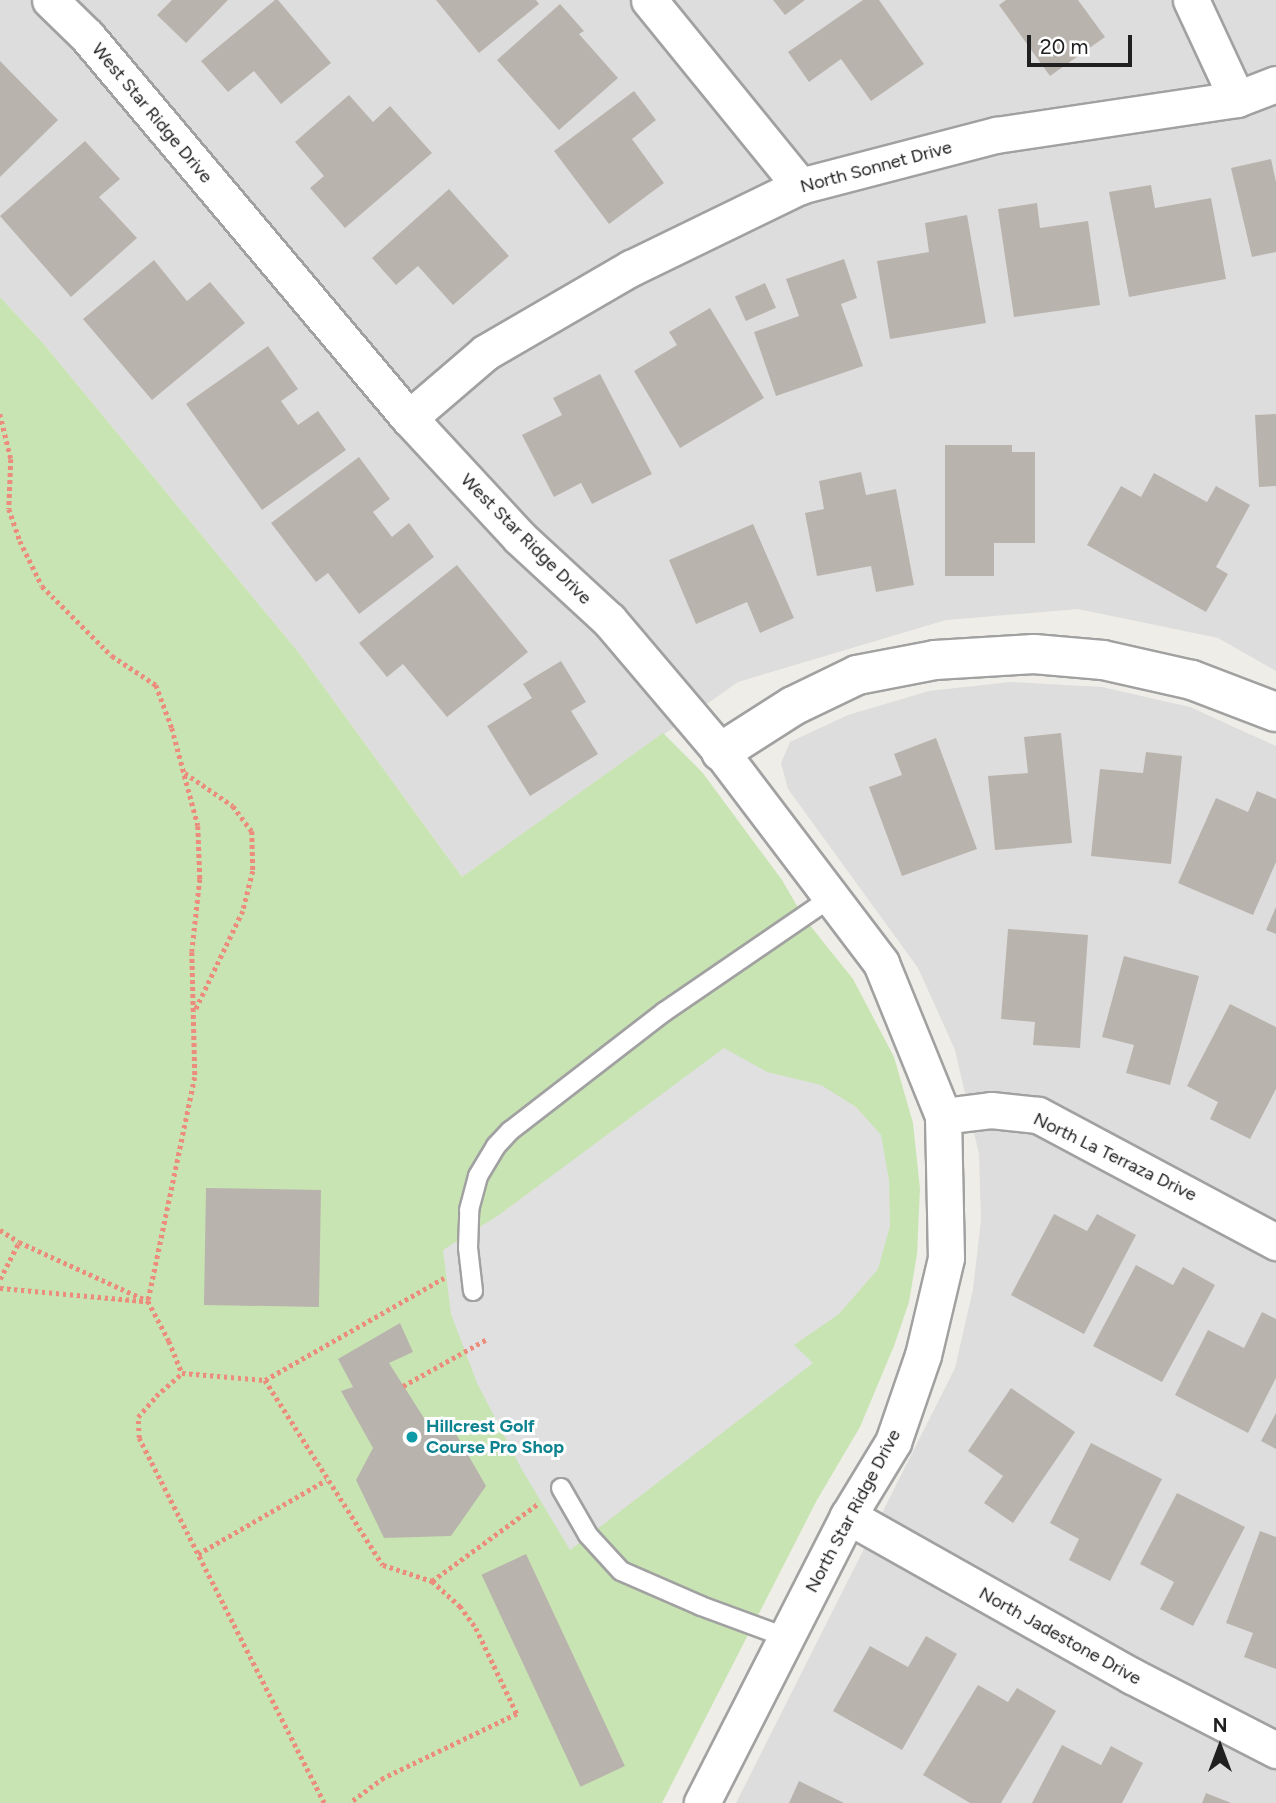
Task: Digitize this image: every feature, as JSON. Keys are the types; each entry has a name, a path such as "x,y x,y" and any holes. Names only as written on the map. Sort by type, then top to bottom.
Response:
{"street":[{"name":"West Star Ridge Drive","path":"50,0 87,36 409,418 520,538 609,620 721,752 881,962 943,1116"},
{"path":"649,0 800,186"},
{"path":"1191,0 1237,99"},
{"name":"North Sonnet Drive","path":"409,418 486,352 631,268 800,186 996,135 1237,99 1276,84"},
{"path":"721,752 793,706 857,675 935,660 1034,654 1103,660 1192,680 1275,710"},
{"name":"North La Terraza Drive","path":"943,1116 991,1110 1038,1115 1276,1242"},
{"name":"North Star Ridge Drive","path":"702,1803 848,1516 893,1442 923,1355 946,1258 943,1116"},
{"name":"North Jadestone Drive","path":"848,1516 1132,1676 1276,1750"}],"lane":[{"path":"473,1291 467,1227 472,1193 496,1146 510,1131 664,1012 832,897"},
{"path":"561,1488 588,1535 621,1571 701,1606 788,1638"}],"path":[{"path":"0,414 11,458 9,509 20,541 42,586 112,656 156,685 184,772 198,839 200,879 192,952 195,1077 148,1301 182,1373"},
{"path":"184,772 233,807 252,831 253,871 243,911 195,1012"},
{"path":"0,1230 19,1242 148,1301"},
{"path":"0,1279 19,1242"},
{"path":"324,1803 139,1438 137,1428 144,1408 182,1373 265,1381 301,1357 469,1265"},
{"path":"0,1288 148,1301"},
{"path":"404,1386 487,1339"},
{"path":"265,1381 383,1566 432,1581 460,1606 477,1628 517,1714 384,1778 351,1803"},
{"path":"198,1554 326,1480"},
{"path":"432,1581 561,1488"}],"shaded area":[{"path":"0,0 1276,0 1276,671 1218,638 1078,609 946,620 738,682 462,877 299,653 42,342 0,297"},
{"path":"1010,682 1102,687 1190,707 1276,746 1276,1803 736,1803 955,1368 973,1289 981,1220 979,1154 955,1050 918,968 788,789 781,763 790,742 848,715 929,691"},
{"path":"724,1048 767,1072 821,1085 856,1107 881,1135 889,1180 890,1226 878,1269 839,1314 794,1345 813,1363 570,1550 521,1468 477,1383 451,1314 443,1250 499,1215"}],"green space":[{"path":"0,297 42,342 299,653 462,877 663,733 702,772 782,880 804,918 853,979 894,1057 913,1123 920,1189 917,1254 909,1302 860,1427 817,1500 662,1803 0,1803"}],"building":[{"path":"172,0 228,0 186,43 157,15"},
{"path":"278,0 331,63 281,104 254,71 228,92 201,61"},
{"path":"436,0 536,0 539,4 479,53"},
{"path":"773,0 805,0 785,15"},
{"path":"863,0 879,0 924,64 871,101 841,59 809,82 788,52"},
{"path":"1006,0 1078,0 1105,37 1050,76 999,5"},
{"path":"560,4 584,31 579,34 618,78 559,130 497,60"},
{"path":"0,61 58,120 0,177"},
{"path":"634,91 656,120 632,139 664,183 609,224 554,151"},
{"path":"349,95 373,122 390,106 432,153 345,228 310,188 324,176 295,142"},
{"path":"85,141 120,179 99,197 137,238 71,297 0,216"},
{"path":"1271,159 1276,182 1276,252 1252,257 1231,168"},
{"path":"1151,185 1155,208 1211,198 1226,279 1129,297 1109,192"},
{"path":"449,189 509,256 453,305 418,266 396,285 372,258"},
{"path":"1037,203 1040,228 1088,221 1100,305 1014,317 998,209"},
{"path":"967,215 986,323 890,339 877,261 929,252 925,223"},
{"path":"844,259 857,298 841,304 863,366 776,396 754,332 799,316 786,279"},
{"path":"154,260 187,301 210,282 245,323 152,400 83,319"},
{"path":"765,283 776,308 746,321 735,296"},
{"path":"710,308 764,398 680,448 634,371 677,345 669,332"},
{"path":"268,346 298,389 281,401 298,425 318,411 346,450 262,510 186,404"},
{"path":"600,374 652,474 592,504 581,483 554,497 522,435 562,415 553,398"},
{"path":"1276,414 1276,486 1259,487 1255,415"},
{"path":"945,445 1012,445 1012,452 1035,452 1035,543 994,543 994,576 945,576"},
{"path":"359,457 390,499 373,512 392,537 409,523 434,557 359,614 328,573 316,582 271,523"},
{"path":"861,472 866,495 896,489 914,585 876,592 871,566 817,576 805,513 824,509 819,481"},
{"path":"1154,473 1207,502 1216,486 1250,505 1216,567 1228,574 1206,612 1087,545 1121,486 1141,497"},
{"path":"753,524 794,618 760,633 747,602 696,624 669,560"},
{"path":"457,565 528,652 447,717 403,664 387,677 359,643"},
{"path":"561,661 586,702 571,711 598,754 530,796 487,726 532,698 523,684"},
{"path":"1061,733 1072,843 995,850 988,776 1028,773 1024,737"},
{"path":"936,738 977,849 902,876 869,787 902,775 894,754"},
{"path":"1146,752 1182,756 1171,864 1091,856 1100,769 1143,773"},
{"path":"1257,791 1276,799 1276,862 1253,915 1178,883 1216,798 1248,812"},
{"path":"1276,907 1276,934 1266,930"},
{"path":"1008,929 1088,935 1080,1048 1033,1045 1035,1022 1001,1019"},
{"path":"1124,956 1199,976 1170,1085 1126,1073 1134,1045 1102,1037"},
{"path":"1230,1004 1276,1027 1276,1089 1250,1139 1210,1119 1218,1102 1187,1086"},
{"path":"206,1188 321,1190 319,1307 204,1305"},
{"path":"1054,1214 1087,1231 1097,1214 1136,1235 1084,1334 1011,1295"},
{"path":"1136,1265 1173,1285 1183,1267 1215,1285 1162,1382 1093,1346"},
{"path":"1262,1312 1276,1319 1276,1378 1248,1433 1175,1395 1208,1330 1244,1348"},
{"name":"Hillcrest Golf Course Pro Shop","path":"400,1323 413,1352 389,1363 429,1426 452,1427 486,1486 451,1536 384,1538 356,1480 373,1448 341,1391 353,1387 338,1359"},
{"path":"1011,1388 1075,1432 1013,1523 984,1503 1003,1476 968,1451"},
{"path":"1276,1413 1276,1449 1261,1441"},
{"path":"1091,1443 1162,1479 1110,1581 1069,1560 1079,1539 1050,1523"},
{"path":"1177,1493 1245,1527 1193,1626 1160,1609 1174,1582 1140,1564"},
{"path":"1260,1531 1276,1537 1276,1669 1244,1657 1253,1633 1226,1623"},
{"path":"526,1554 625,1766 580,1787 482,1575"},
{"path":"926,1636 957,1654 902,1750 833,1711 870,1646 908,1667"},
{"path":"978,1685 1008,1702 1017,1688 1056,1711 1001,1803 970,1803 923,1775"},
{"path":"1062,1745 1101,1765 1111,1746 1143,1763 1122,1803 1032,1803"},
{"path":"799,1781 844,1803 789,1803"},
{"path":"1206,1793 1231,1803 1202,1803"}],"place":[{"name":"Hillcrest Golf Course Pro Shop","path":"412,1437"}]}
